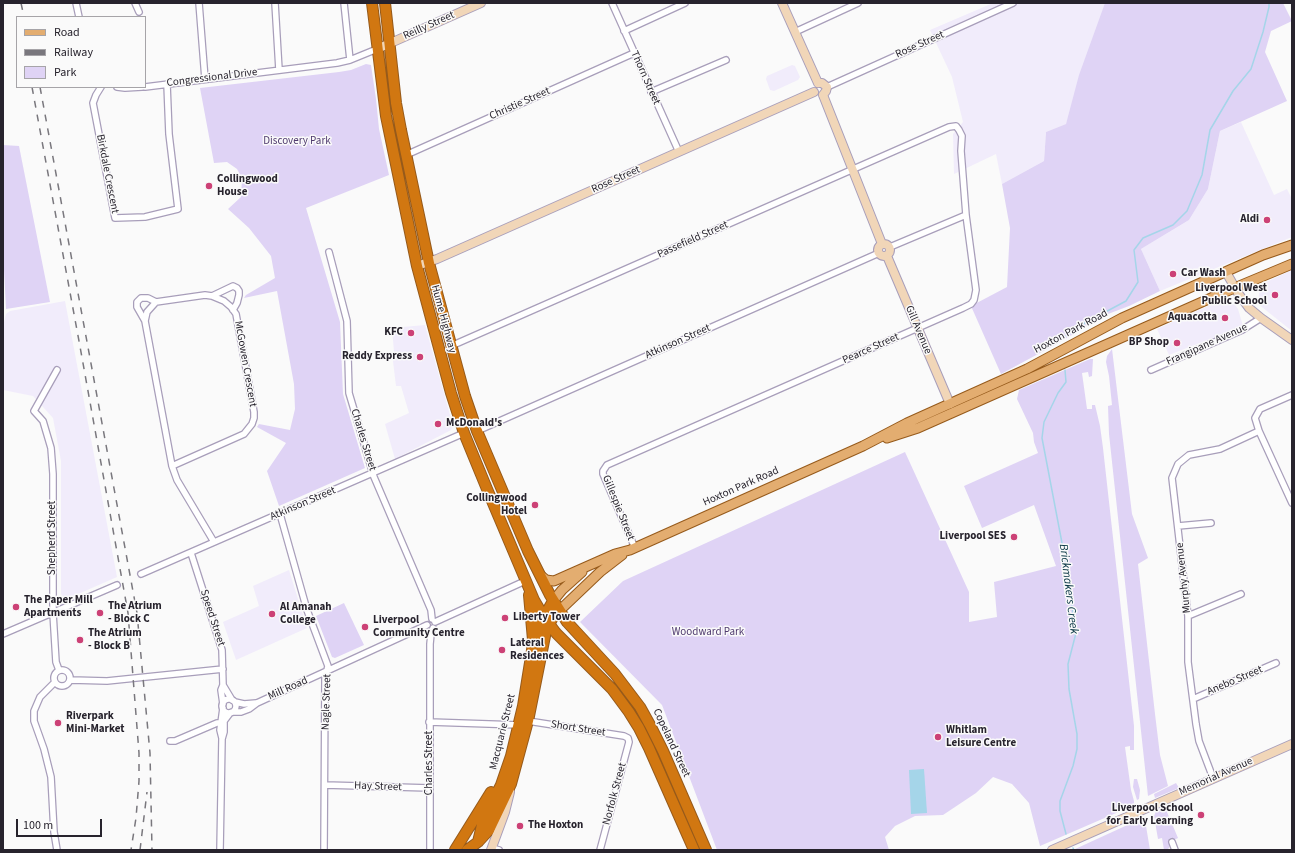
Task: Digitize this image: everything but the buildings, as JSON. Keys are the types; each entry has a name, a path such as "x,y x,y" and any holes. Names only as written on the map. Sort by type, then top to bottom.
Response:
{"highway":[{"name":"Hume Highway","path":"372,3 386,116 417,266 451,393 464,433 527,584 546,620"},
{"name":"Hume Highway","path":"385,3 396,103 406,155 429,263 465,396 477,431 537,572 553,601"},
{"path":"527,584 533,644"},
{"path":"546,620 553,601"},
{"name":"Copeland Street","path":"553,601 581,639 615,674 640,707 663,751 706,850"},
{"path":"546,620 559,611"},
{"name":"Copeland Street","path":"546,620 570,648 612,689 639,728 694,850"},
{"name":"Macquarie Street","path":"478,846 483,822 501,785 523,723 533,644 546,620"},
{"name":"Macquarie Street","path":"511,784 523,723 541,656 546,620"},
{"path":"541,656 546,647 552,642 563,644 570,648"},
{"path":"455,850 502,777 509,760"},
{"path":"467,850 478,846 491,827 511,784"}],"main road":[{"name":"Hoxton Park Road","path":"953,409 1122,318 1263,255 1292,245"},
{"name":"Hoxton Park Road","path":"537,572 543,579 552,581 598,561 632,549 863,446 907,423 953,409 1292,264"},
{"name":"Hoxton Park Road","path":"559,611 600,572 632,549"},
{"name":"Hoxton Park Road","path":"553,601 584,569 598,561"}],"street":[{"path":"76,3 79,16"},
{"path":"135,3 139,12"},
{"path":"199,3 205,79"},
{"path":"275,3 279,70"},
{"path":"344,3 350,60"},
{"name":"Reilly Street","path":"377,49 481,3"},
{"name":"Thorn Street","path":"612,3 679,152"},
{"path":"624,30 686,3"},
{"path":"782,3 818,83 822,83 853,170 882,244"},
{"path":"795,32 858,3"},
{"name":"Rose Street","path":"825,91 1013,3"},
{"name":"Congressional Drive","path":"146,87 350,60 377,49"},
{"name":"Christie Street","path":"406,155 634,53"},
{"path":"651,92 726,60"},
{"path":"818,83 815,86 814,92 819,96 825,91"},
{"name":"Birkdale Crescent","path":"100,88 96,94 93,103 115,218 145,216 178,209 169,134 167,84"},
{"name":"Rose Street","path":"417,266 429,263 814,92"},
{"name":"Pearce Street","path":"604,468 617,460 971,304 976,296 966,215 961,151 962,136 960,130 956,126 949,127 934,134"},
{"name":"Passefield Street","path":"451,346 934,134"},
{"path":"890,247 966,215"},
{"path":"882,244 887,244 890,247"},
{"path":"882,244 878,248 883,254 890,252 890,247"},
{"name":"Charles Street","path":"330,252 347,321 349,393 373,473 431,610 430,850"},
{"name":"Gill Avenue","path":"883,254 953,409"},
{"name":"Atkinson Street","path":"477,431 883,254"},
{"path":"1226,272 1234,288 1249,308 1292,340"},
{"name":"McGowen Crescent","path":"212,296 233,286 237,288 239,295 234,310"},
{"name":"McGowen Crescent","path":"172,466 237,438 244,434 252,424 254,412 238,321 234,310 224,301 212,296 205,295 156,302 148,298 141,298 137,302 137,307 145,321 172,466 177,480 214,542"},
{"path":"145,321 147,312 156,302"},
{"name":"Frangipane Avenue","path":"1151,370 1242,330 1254,324 1261,318"},
{"name":"Shepherd Street","path":"57,370 34,411 43,421 51,448 53,474 53,613 56,662 59,670"},
{"path":"1292,395 1260,409 1255,418 1259,431 1292,503"},
{"name":"Murphy Avenue","path":"1213,778 1199,741 1193,699 1188,662 1188,616 1172,478 1181,461 1194,454 1220,449 1259,431"},
{"name":"Atkinson Street","path":"141,574 464,433"},
{"name":"Gillespie Street","path":"604,468 603,474 632,549"},
{"name":"Nagle Street","path":"280,514 307,610 328,666 325,679 324,850"},
{"path":"1178,526 1211,523"},
{"name":"Speed Street","path":"191,552 220,639 222,650 223,685 221,690 223,706 220,723 222,739 220,850"},
{"name":"Mill Road","path":"231,713 249,709 257,703 432,623 527,584"},
{"path":"3,634 117,585"},
{"path":"1188,616 1241,594"},
{"name":"Anebo Street","path":"1193,699 1276,663"},
{"path":"71,680 107,681 223,669"},
{"path":"57,850 54,832 51,777 34,720 34,711 40,697 55,682 55,674 59,670 67,671 70,674 71,680"},
{"path":"55,682 58,686 64,686 71,680"},
{"path":"223,685 233,701"},
{"path":"231,713 226,712 223,706 226,700 233,701"},
{"name":"Mill Road","path":"233,701 244,704 257,703"},
{"name":"Speed Street","path":"222,739 224,732 224,721 236,708 233,701"},
{"name":"Short Street","path":"430,722 523,723 624,736 628,738"},
{"path":"170,741 175,741 220,723"},
{"name":"Norfolk Street","path":"600,850 629,742 628,738"},
{"name":"Memorial Avenue","path":"1052,850 1292,744"},
{"name":"Macquarie Street","path":"494,849 511,784"},
{"name":"Hay Street","path":"325,785 430,788"},
{"path":"1172,842 1176,850"}],"shaded area":[{"path":"993,3 1107,3 1066,124 1046,132 1044,161 1002,184 996,154 954,174 953,134 963,122 952,77 930,30"},
{"path":"792,65 795,66 800,77 798,80 774,91 770,90 766,79 767,76"},
{"path":"1241,122 1274,195 1287,189 1292,199 1292,237 1160,291 1141,249 1189,220 1208,189 1220,131"},
{"name":"Liverpool West Public School","path":"1292,270 1292,331 1258,304 1260,285"},
{"path":"65,301 117,577 65,599 61,594 61,461 53,418 33,396 3,390 3,326 6,314 10,311"},
{"path":"1217,302 1235,305 1238,309 1243,326 1169,355 1157,329"},
{"path":"425,325 453,426 451,430 395,459 385,424 409,413 401,386 396,386 392,353 394,352 392,328"},
{"name":"Al Amanah College","path":"289,570 307,628 236,660 223,622 259,606 253,586"}],"green space":[{"path":"1105,3 1283,3 1292,21 1271,31 1265,52 1287,101 1220,131 1208,189 1189,220 1141,249 1160,291 1108,314 1001,374 971,306 1007,287 1010,228 1002,184 1044,161 1046,132 1066,124 1079,75"},
{"name":"Discovery Park","path":"366,64 371,65 379,129 389,175 306,208 340,322 343,394 365,468 279,506 267,471 286,443 257,427 259,424 290,430 295,409 294,384 277,291 244,298 246,295 275,278 271,256 249,228 228,209 241,197 242,178 237,169 227,162 214,163 200,88 339,72 351,70"},
{"path":"3,145 19,146 50,302 6,309 3,250"},
{"path":"1112,349 1132,514 1148,558 1138,564 1160,755 1168,786 1148,796 1109,434 1108,406 1112,405 1106,362 1107,356"},
{"name":"Woodward Park","path":"1093,359 1092,376 1089,377 1088,372 1082,373 1087,409 1092,409 1092,405 1095,405 1103,448 1134,726 1134,750 1130,750 1130,746 1125,747 1134,803 1130,807 1040,846 1029,803 1012,784 993,777 976,793 943,815 915,816 895,826 885,837 889,850 717,850 662,705 580,622 623,581 905,452 969,592 969,622 997,617 994,582 1056,566 1034,505 982,528 964,486 1038,453 1034,442 1033,433 1017,399 1019,390"},
{"path":"344,603 364,645 335,658 332,657 316,616"},
{"path":"1134,779 1137,779 1140,790 1139,799 1137,800 1133,787"},
{"path":"1176,783 1179,788 1155,798 1154,794"},
{"path":"1167,805 1167,812 1178,838 1169,840 1169,848 1164,850 1162,838 1158,839 1154,816 1157,809"},
{"path":"1144,820 1150,850 1073,850 1134,822 1142,822"}],"water":[{"path":"924,769 927,813 911,814 909,770"}],"waterway":[{"name":"Brickmakers Creek","path":"1066,336 1083,324 1126,301 1138,282 1134,250 1143,238 1173,225 1187,211 1202,175 1210,130 1233,91 1251,69 1263,32 1269,3"},
{"name":"Brickmakers Creek","path":"1065,370 1066,382 1058,393 1044,422 1042,438 1066,564 1076,633 1068,664 1069,689 1077,734 1077,749 1073,766 1060,801 1060,811 1066,834"}],"railway":[{"path":"21,3 24,16"},
{"path":"32,88 128,613 139,753 139,781 136,818 131,850"},
{"path":"40,88 137,613 150,753 152,850"},
{"path":"140,850 147,792"}],"place":[{"name":"Collingwood House","path":"209,186"},
{"name":"Aldi","path":"1267,220"},
{"name":"Car Wash","path":"1173,274"},
{"name":"Liverpool West Public School","path":"1275,295"},
{"name":"Aquacotta","path":"1225,318"},
{"name":"KFC","path":"411,333"},
{"name":"BP Shop","path":"1177,343"},
{"name":"Reddy Express","path":"420,357"},
{"name":"McDonald's","path":"438,424"},
{"name":"Collingwood Hotel","path":"535,505"},
{"name":"Liverpool SES","path":"1014,537"},
{"name":"The Paper Mill Apartments","path":"16,607"},
{"name":"The Atrium - Block C","path":"100,613"},
{"name":"Al Amanah College","path":"272,614"},
{"name":"Liberty Tower","path":"505,618"},
{"name":"Liverpool Community Centre","path":"365,627"},
{"name":"The Atrium - Block B","path":"80,640"},
{"name":"Lateral Residences","path":"502,650"},
{"name":"Riverpark Mini-Market","path":"58,723"},
{"name":"Whitlam Leisure Centre","path":"938,737"},
{"name":"Liverpool School for Early Learning","path":"1201,815"},
{"name":"The Hoxton","path":"520,826"}]}
